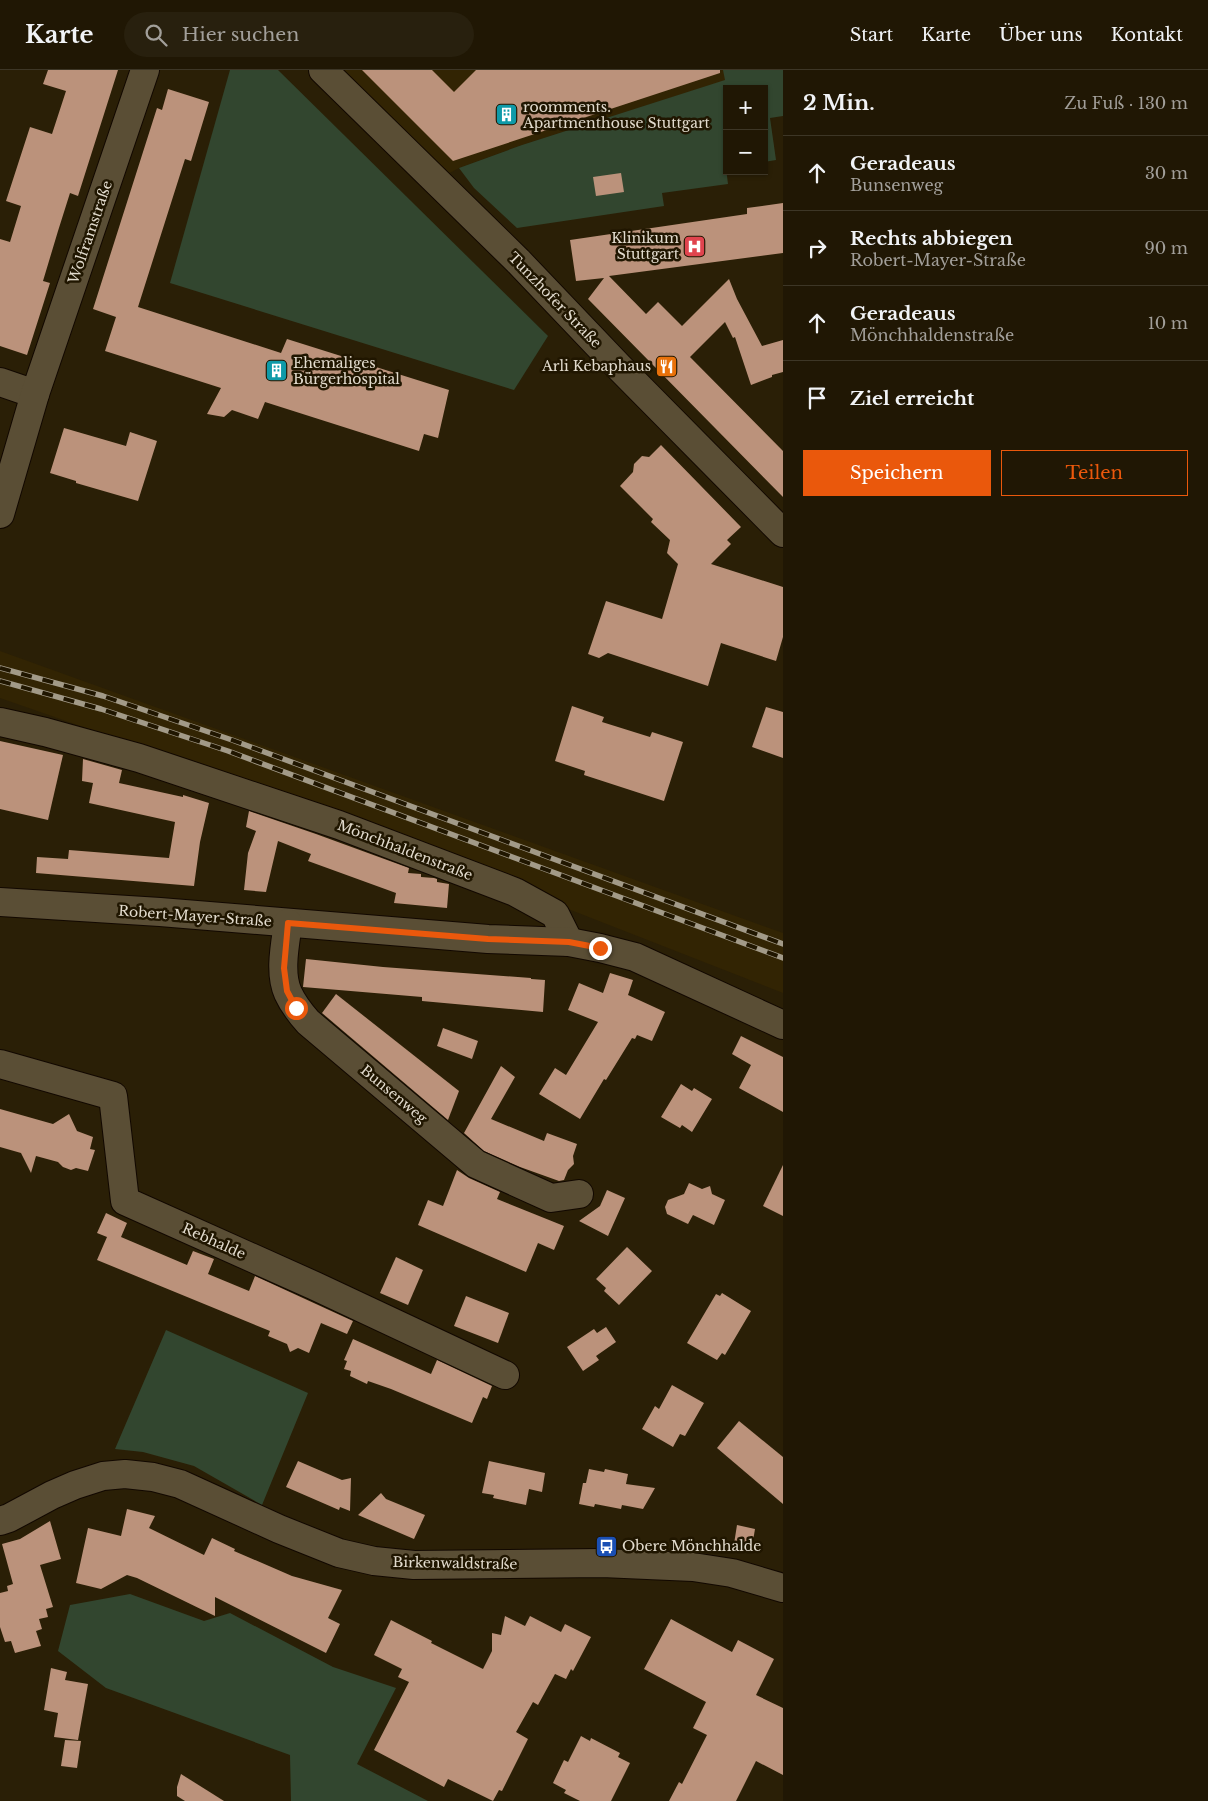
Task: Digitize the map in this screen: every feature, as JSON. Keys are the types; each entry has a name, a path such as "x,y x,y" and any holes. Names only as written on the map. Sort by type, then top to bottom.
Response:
{"street":[{"name":"Wolframstraße","path":"0,514 35,394 145,70"},
{"name":"Tunzhofer Straße","path":"324,70 518,261 619,367 783,533"},
{"path":"0,382 35,394"},
{"name":"Mönchhaldenstraße","path":"0,722 45,732 148,761 339,825 515,892 555,914 569,942"},
{"name":"Robert-Mayer-Straße","path":"0,902 160,912 488,939 569,942"},
{"name":"Bunsenweg","path":"288,923 284,968 287,991 296,1008 308,1022 476,1164 552,1198 579,1194"},
{"path":"569,942 635,957 783,1025"},
{"name":"Rebhalde","path":"0,1064 113,1096 125,1200 505,1375"},
{"name":"Birkenwaldstraße","path":"0,1521 74,1485 103,1476 125,1474 180,1484 339,1553 374,1561 414,1566 602,1562 693,1567 732,1573 783,1588"}],"shaded area":[{"name":"roomments. Apartmenthouse Stuttgart","path":"331,70 758,70 522,145 459,168 440,178"},
{"path":"0,651 783,933 783,993 158,753 0,698"}],"green space":[{"path":"230,70 278,70 548,336 514,390 170,283"},
{"path":"723,70 783,70 783,116 770,118 776,160 768,161 768,85 723,85 723,175 727,175 728,184 662,193 664,206 517,228 474,188 459,168 522,145 725,80"},
{"path":"166,1330 308,1393 262,1505 194,1466 143,1452 115,1449"},
{"path":"130,1594 204,1621 230,1613 333,1667 396,1688 357,1764 428,1801 291,1801 290,1755 106,1688 58,1651 70,1605"}],"building":[{"path":"48,70 118,70 78,196 70,193 43,281 50,283 27,355 0,346 0,239 10,242 21,206 6,201 30,127 52,134 66,91 43,84"},
{"name":"roomments. Apartmenthouse Stuttgart","path":"362,70 432,70 454,92 476,70 720,70 720,73 453,161"},
{"name":"Ehemaliges Bürgerhospital","path":"168,89 209,102 191,161 185,159 138,307 281,353 287,339 449,390 438,438 424,434 419,451 265,402 258,419 232,410 224,417 207,414 221,388 105,351 116,317 93,309 157,108 162,110"},
{"path":"621,173 624,192 596,196 593,177"},
{"path":"783,203 783,253 609,276 646,314 658,302 682,326 729,279 737,299 762,346 783,340 783,372 751,385 735,337 733,338 725,322 690,357 783,451 783,497 588,299 604,278 576,281 570,240 747,214 747,208"},
{"path":"64,428 126,446 130,432 157,441 138,501 76,483 76,481 50,473"},
{"path":"661,445 741,527 727,540 731,544 711,564 783,587 783,637 776,661 721,643 708,686 608,653 599,658 588,654 606,601 662,619 678,564 667,553 670,540 651,522 653,519 620,486 633,472 634,464 642,456 649,457"},
{"path":"572,706 604,717 602,722 650,737 652,732 683,742 664,801 584,775 585,771 555,761"},
{"path":"766,707 783,712 783,758 752,747"},
{"path":"0,741 63,755 48,820 0,809"},
{"path":"83,759 122,770 119,783 183,797 183,795 209,803 200,842 194,886 36,873 37,857 68,859 69,850 169,858 175,822 89,803 93,783 82,781"},
{"path":"249,811 409,868 408,873 421,874 421,877 434,878 437,879 437,882 449,884 447,908 394,903 396,893 308,861 311,854 278,841 266,892 244,890 248,853 256,831 246,827"},
{"path":"306,959 545,980 543,1012 422,1001 422,997 303,987"},
{"path":"610,973 633,980 628,995 665,1012 652,1041 637,1035 635,1039 632,1038 580,1119 539,1094 555,1068 566,1075 598,1022 568,1010 579,983 603,993"},
{"path":"336,994 459,1091 448,1120 322,1013"},
{"path":"443,1028 478,1041 472,1059 437,1046"},
{"path":"741,1036 783,1057 783,1112 739,1088 751,1065 732,1054"},
{"path":"501,1066 515,1077 491,1119 544,1141 547,1133 577,1144 573,1156 574,1164 568,1170 564,1180 559,1181 520,1167 484,1151 464,1133"},
{"path":"681,1084 692,1091 694,1088 712,1099 692,1132 682,1125 680,1128 661,1117"},
{"path":"0,1109 53,1124 69,1114 77,1131 93,1137 90,1149 95,1150 88,1171 76,1168 71,1170 63,1167 58,1162 36,1156 31,1173 21,1153 0,1147"},
{"path":"783,1165 783,1216 763,1206"},
{"path":"457,1170 469,1178 500,1192 497,1199 564,1226 554,1250 538,1243 526,1272 418,1225 428,1200 443,1206"},
{"path":"689,1183 702,1189 710,1186 712,1194 725,1200 714,1225 693,1215 688,1224 667,1214 665,1207 668,1200 684,1194"},
{"path":"607,1190 625,1198 608,1236 579,1221 600,1206"},
{"path":"106,1213 127,1223 121,1237 187,1265 193,1251 214,1259 208,1274 249,1291 255,1276 353,1321 347,1334 321,1323 309,1353 298,1348 290,1352 287,1344 268,1336 270,1331 97,1260 107,1237 97,1233"},
{"path":"627,1247 652,1271 619,1305 604,1291 606,1288 596,1279"},
{"path":"396,1257 423,1270 408,1305 380,1293"},
{"path":"722,1293 751,1311 725,1355 722,1353 717,1360 687,1343 716,1294 720,1296"},
{"path":"466,1296 509,1313 498,1343 454,1326"},
{"path":"606,1327 616,1342 596,1356 599,1360 583,1371 567,1347 594,1329 597,1333"},
{"path":"353,1339 431,1374 437,1360 492,1386 487,1399 483,1397 472,1423 391,1389 368,1381 367,1384 350,1376 351,1371 344,1369 347,1361 344,1360"},
{"path":"672,1385 704,1403 685,1436 680,1434 673,1447 642,1429 655,1406 659,1409"},
{"path":"739,1421 783,1457 783,1504 717,1448"},
{"path":"298,1461 342,1480 351,1478 350,1511 340,1507 339,1510 286,1487"},
{"path":"489,1461 545,1473 542,1492 529,1489 526,1505 493,1498 494,1495 482,1493"},
{"path":"589,1469 604,1472 605,1469 628,1474 626,1484 655,1488 643,1509 622,1505 621,1509 595,1504 594,1507 579,1504 583,1483 586,1483"},
{"path":"381,1493 386,1499 425,1515 414,1539 358,1515"},
{"path":"127,1509 155,1516 149,1528 204,1555 212,1538 235,1549 234,1551 292,1576 342,1590 328,1618 340,1624 326,1653 215,1597 215,1616 137,1578 127,1575 101,1589 76,1583 88,1528 121,1536"},
{"path":"50,1521 61,1559 40,1565 53,1607 46,1609 48,1617 39,1619 42,1629 36,1631 41,1646 15,1653 11,1641 5,1642 0,1627 0,1593 8,1591 7,1586 13,1584 2,1544 20,1539"},
{"path":"737,1525 755,1529 752,1547 734,1544"},
{"path":"505,1616 525,1626 530,1616 561,1632 565,1624 591,1637 573,1671 571,1669 566,1679 555,1674 538,1705 533,1702 516,1732 528,1739 502,1791 499,1790 493,1801 448,1779 444,1787 374,1750 409,1682 398,1677 402,1669 374,1655 391,1620 483,1669 492,1651 492,1633 501,1635"},
{"path":"671,1619 732,1652 738,1640 774,1659 756,1695 783,1708 783,1775 756,1761 736,1801 669,1801 679,1782 682,1784 707,1735 693,1728 706,1702 644,1669"},
{"path":"51,1668 67,1672 65,1680 88,1684 78,1740 54,1737 58,1713 44,1710"},
{"path":"581,1736 590,1741 591,1738 620,1753 618,1757 630,1763 611,1801 580,1801 564,1793 566,1790 553,1783 564,1760 568,1762"},
{"path":"65,1740 81,1741 77,1768 61,1766"},
{"path":"181,1774 224,1801 185,1801 177,1796 177,1787"}],"railway":[{"path":"0,668 103,696 232,740 783,944"},
{"path":"0,681 101,709 228,751 783,958"}],"place":[{"name":"roomments. Apartmenthouse Stuttgart","path":"507,115"},
{"name":"Klinikum Stuttgart","path":"695,246"},
{"name":"Arli Kebaphaus","path":"667,366"},
{"name":"Ehemaliges Bürgerhospital","path":"277,371"},
{"name":"Obere Mönchhalde","path":"606,1546"}],"route":[{"path":"296,1008 287,991 284,968 288,923 488,939 569,942 600,948"}]}
